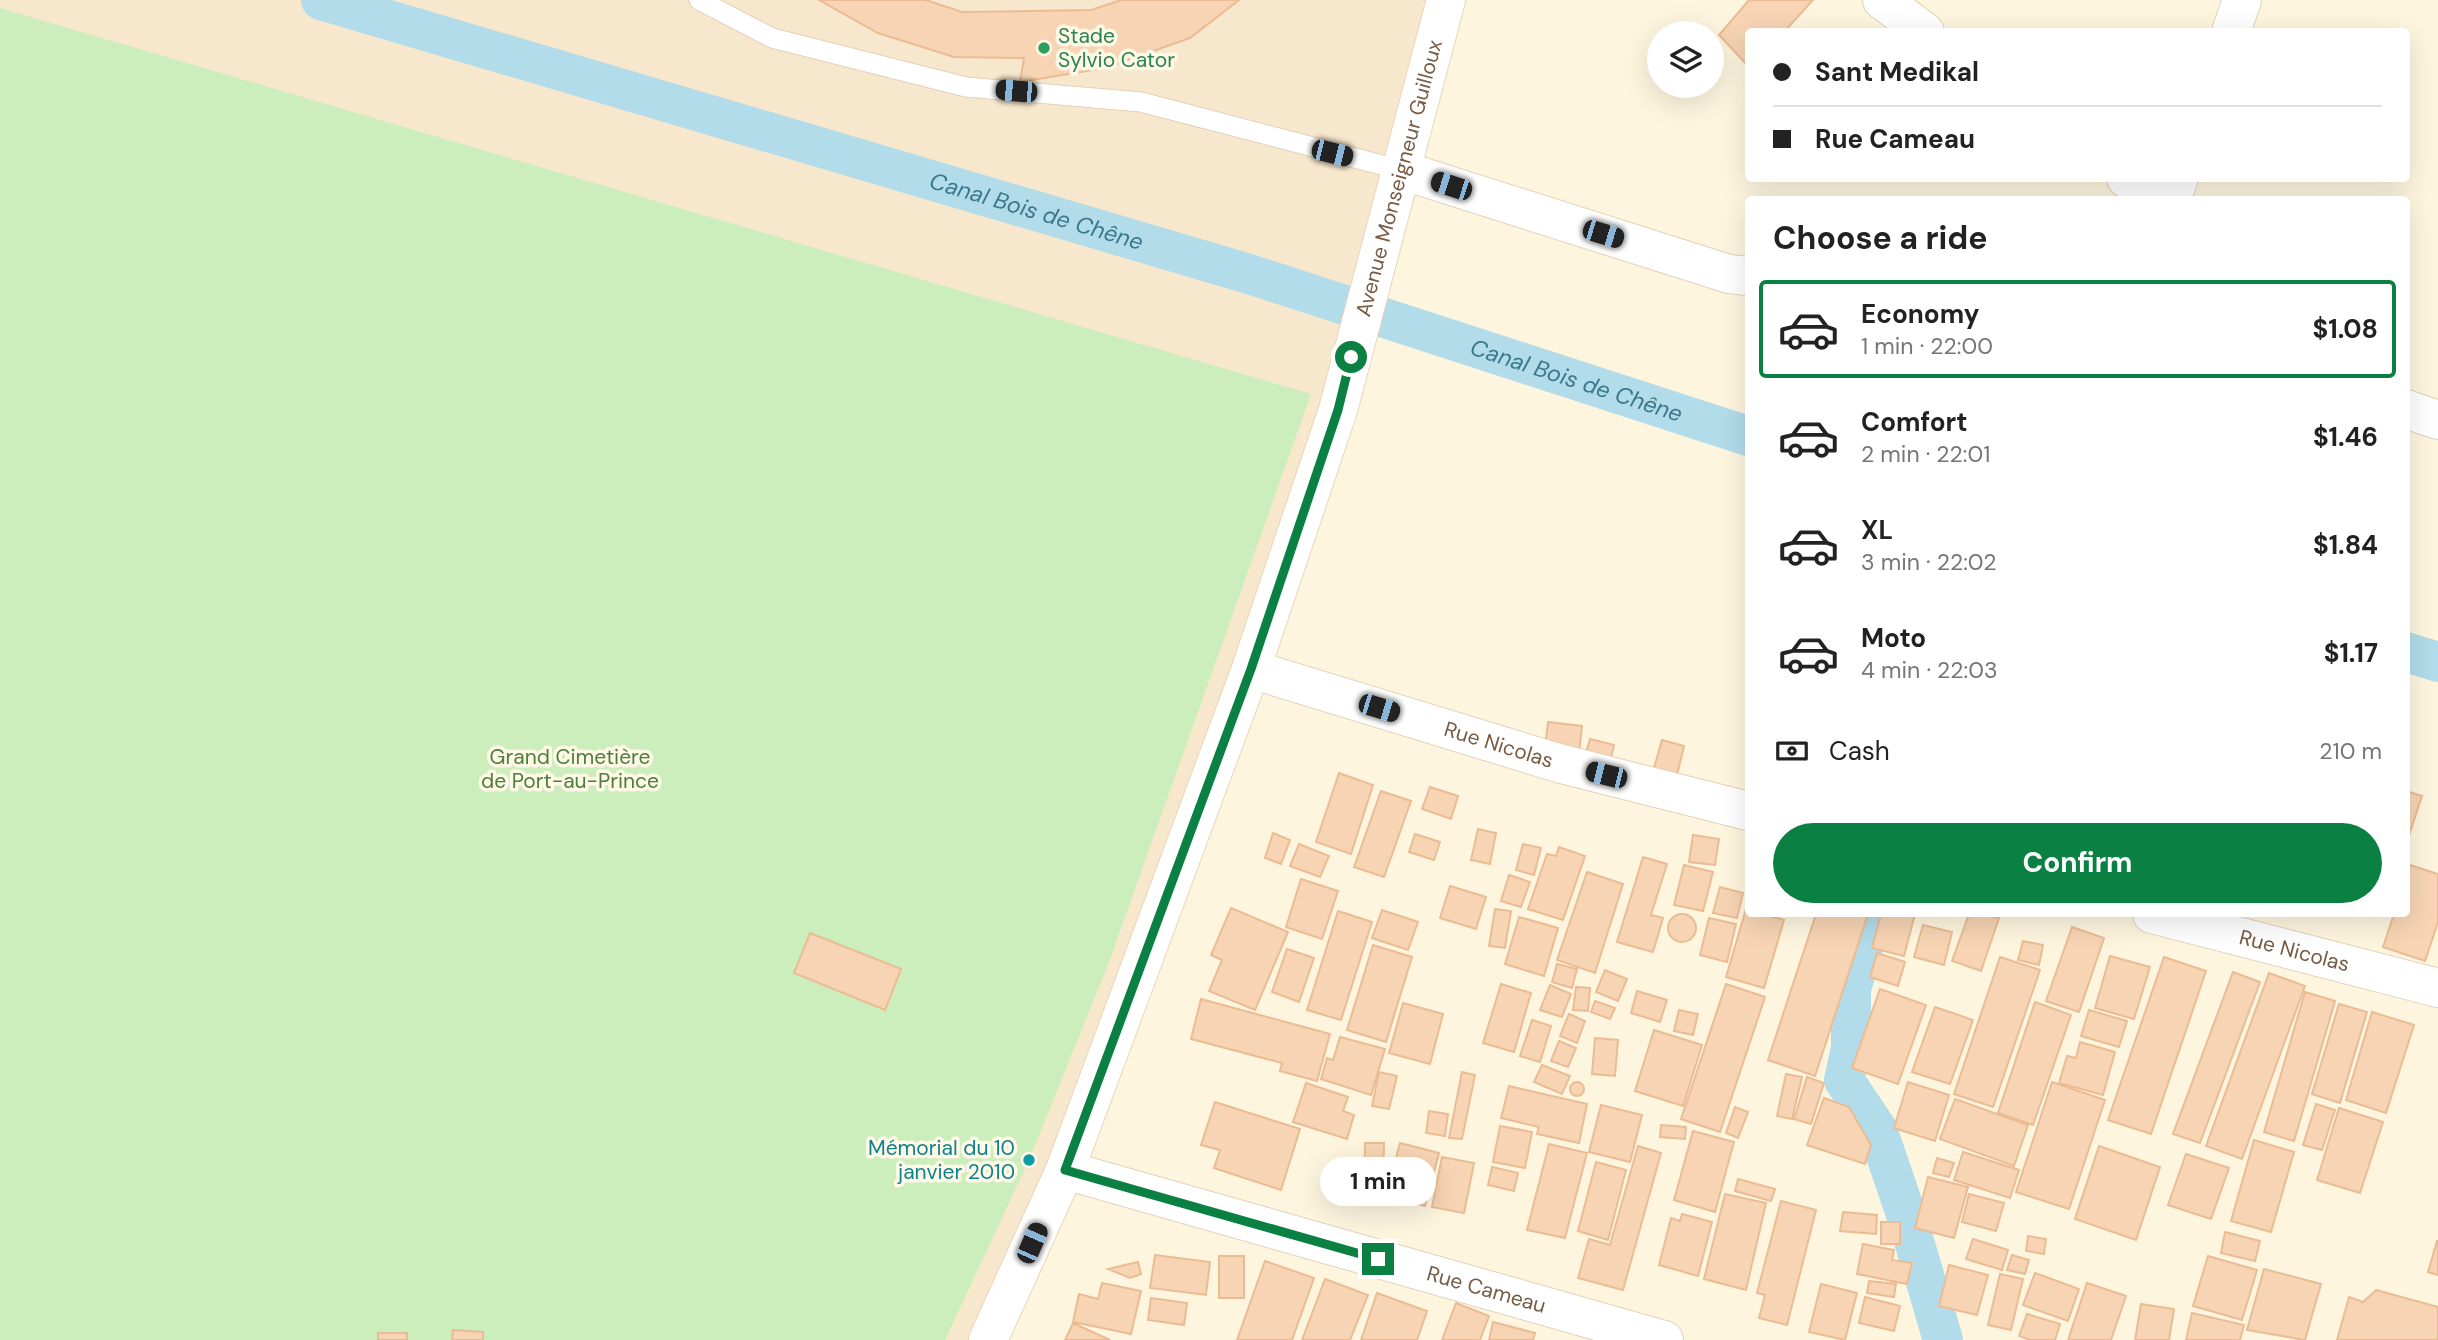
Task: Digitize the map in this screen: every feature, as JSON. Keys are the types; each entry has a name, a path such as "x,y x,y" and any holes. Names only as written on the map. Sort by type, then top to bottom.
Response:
{"street":[{"name":"Avenue Monseigneur Guilloux","path":"988,1340 1065,1170 1251,669 1338,410 1446,0"},
{"path":"1882,0 1920,28"},
{"path":"2232,28 2242,0"},
{"path":"1401,170 1729,274 1745,276"},
{"path":"2131,182 2149,196"},
{"path":"2410,411 2438,420"},
{"name":"Rue Nicolas","path":"1251,669 1558,763 1745,810"},
{"name":"Rue Nicolas","path":"2164,917 2438,988"},
{"name":"Rue Cameau","path":"1065,1170 1664,1340"}],"lane":[{"path":"699,0 772,38 966,87 1140,102 1401,170"}],"shaded area":[{"name":"Grand Cimetière de Port-au-Prince","path":"0,0 1448,0 1372,277 1065,1170 986,1340 0,1340"}],"green space":[{"name":"Grand Cimetière de Port-au-Prince","path":"0,8 1311,394 1109,962 1029,1160 945,1340 0,1340"}],"building":[{"name":"Stade Sylvio Cator","path":"819,0 926,0 962,12 1091,10 1121,0 1239,0 1190,38 1105,68 1020,82 1024,58 954,57 878,33"},
{"path":"1749,0 1813,0 1788,28 1745,28 1745,63 1724,40 1724,29"},
{"path":"1548,722 1582,726 1579,753 1545,748"},
{"path":"1590,739 1614,745 1610,762 1585,756"},
{"path":"1662,740 1684,746 1677,775 1654,768"},
{"path":"1339,773 1373,785 1351,854 1316,842"},
{"path":"1430,787 1458,796 1451,819 1422,809"},
{"path":"1381,791 1411,801 1384,877 1354,867"},
{"path":"2410,792 2422,796 2410,832"},
{"path":"1478,829 1496,833 1490,864 1471,860"},
{"path":"1273,833 1290,840 1281,864 1265,858"},
{"path":"1415,834 1440,842 1434,860 1409,852"},
{"path":"1693,835 1719,839 1715,865 1689,862"},
{"path":"1299,844 1329,856 1320,877 1290,866"},
{"path":"1523,844 1541,848 1534,875 1516,870"},
{"path":"1559,847 1585,856 1563,920 1528,909 1547,854 1556,856"},
{"path":"1643,857 1667,864 1651,915 1663,918 1653,952 1617,942"},
{"path":"1684,865 1713,872 1703,911 1674,905"},
{"path":"2410,865 2438,874 2438,922 2425,961 2383,947 2393,917 2410,917"},
{"path":"1587,872 1623,884 1595,973 1557,960"},
{"path":"1509,875 1530,882 1521,907 1501,901"},
{"path":"1301,879 1338,891 1322,939 1286,927"},
{"path":"1450,886 1486,897 1476,929 1440,918"},
{"path":"1720,887 1743,893 1737,918 1713,913"},
{"path":"1231,908 1288,932 1255,1010 1209,991 1222,960 1211,955"},
{"path":"1495,909 1511,911 1505,948 1489,946"},
{"path":"1382,910 1418,922 1408,950 1372,938"},
{"path":"1338,911 1372,922 1341,1020 1307,1010"},
{"path":"1745,912 1745,917 1773,917 1784,920 1764,988 1726,977"},
{"path":"1682,914 1692,918 1696,928 1692,938 1682,942 1672,938 1668,928 1672,918"},
{"path":"1519,917 1558,928 1544,976 1505,964"},
{"path":"1815,917 1867,917 1815,1076 1768,1060"},
{"path":"1880,917 1914,917 1904,956 1872,948"},
{"path":"1968,917 1999,918 1981,971 1952,961"},
{"path":"1709,918 1736,924 1727,962 1700,955"},
{"path":"1923,925 1952,932 1944,965 1914,957"},
{"path":"2072,927 2104,938 2079,1012 2046,1001"},
{"path":"810,933 901,969 885,1010 794,973"},
{"path":"2023,941 2043,945 2039,965 2018,960"},
{"path":"1373,945 1412,957 1386,1042 1347,1030"},
{"path":"1287,949 1314,958 1299,1002 1272,992"},
{"path":"1877,953 1905,962 1898,986 1870,977"},
{"path":"2110,956 2150,967 2134,1019 2095,1008"},
{"path":"2000,957 2040,970 1993,1107 1954,1094"},
{"path":"2164,957 2206,971 2151,1134 2108,1120"},
{"path":"1557,964 1577,969 1572,988 1552,982"},
{"path":"1605,970 1627,979 1618,1001 1596,992"},
{"path":"2233,972 2260,982 2200,1143 2173,1134"},
{"path":"2269,973 2305,986 2242,1159 2206,1146"},
{"path":"1501,984 1531,993 1514,1052 1483,1043"},
{"path":"1726,984 1765,997 1720,1132 1681,1119"},
{"path":"1550,985 1571,994 1562,1017 1540,1010"},
{"path":"1576,987 1590,988 1588,1011 1573,1010"},
{"path":"1880,989 1926,1005 1898,1084 1852,1068"},
{"path":"1637,991 1667,1000 1660,1022 1631,1013"},
{"path":"2305,992 2335,1001 2294,1141 2264,1132"},
{"path":"1201,999 1330,1034 1317,1081 1280,1071 1282,1063 1191,1039"},
{"path":"1595,1001 1615,1008 1610,1019 1591,1012"},
{"path":"2035,1002 2071,1015 2033,1125 1998,1113"},
{"path":"1403,1003 1443,1014 1430,1064 1389,1053"},
{"path":"2339,1004 2367,1012 2340,1103 2312,1094"},
{"path":"1935,1007 1973,1020 1950,1084 1912,1072"},
{"path":"1679,1010 1698,1014 1693,1035 1674,1031"},
{"path":"2089,1010 2127,1021 2119,1047 2081,1036"},
{"path":"2372,1012 2414,1025 2386,1113 2346,1100"},
{"path":"1569,1014 1585,1021 1577,1043 1560,1036"},
{"path":"1532,1020 1551,1026 1540,1062 1520,1056"},
{"path":"1654,1030 1702,1045 1683,1106 1635,1091"},
{"path":"1340,1037 1385,1049 1371,1095 1321,1079 1327,1058 1333,1060"},
{"path":"1595,1038 1618,1040 1615,1076 1592,1074"},
{"path":"1559,1041 1576,1048 1568,1067 1551,1061"},
{"path":"2080,1042 2115,1052 2103,1095 2059,1083 2067,1056 2076,1058"},
{"path":"1542,1065 1570,1076 1562,1094 1534,1082"},
{"path":"1379,1072 1397,1076 1389,1109 1372,1106"},
{"path":"1462,1072 1475,1075 1462,1139 1449,1138"},
{"path":"1786,1074 1802,1077 1792,1119 1777,1116"},
{"path":"1807,1077 1824,1083 1811,1124 1794,1119"},
{"path":"1574,1082 1580,1082 1584,1089 1580,1096 1574,1096 1570,1092 1570,1086"},
{"path":"1908,1082 1949,1095 1935,1141 1894,1128"},
{"path":"2052,1082 2105,1100 2069,1209 2016,1192"},
{"path":"1306,1083 1348,1097 1343,1111 1354,1115 1347,1139 1293,1122"},
{"path":"1509,1086 1587,1104 1579,1143 1537,1134 1539,1127 1501,1118"},
{"path":"1824,1098 1849,1107 1871,1145 1865,1164 1807,1145"},
{"path":"1955,1099 2028,1125 2014,1166 1940,1139"},
{"path":"1215,1102 1300,1129 1281,1190 1214,1168 1220,1150 1201,1145"},
{"path":"2316,1104 2335,1110 2322,1150 2303,1145"},
{"path":"1601,1105 1642,1115 1630,1162 1589,1152"},
{"path":"1735,1107 1748,1112 1738,1138 1726,1133"},
{"path":"2339,1108 2383,1122 2360,1193 2317,1180"},
{"path":"1429,1111 1448,1114 1445,1136 1426,1133"},
{"path":"1661,1125 1686,1127 1685,1139 1660,1137"},
{"path":"1500,1126 1532,1132 1525,1168 1493,1162"},
{"path":"1693,1131 1734,1142 1715,1212 1674,1200"},
{"path":"2254,1140 2294,1152 2271,1232 2231,1221"},
{"path":"1365,1143 1384,1143 1383,1182 1364,1181"},
{"path":"1400,1143 1439,1153 1425,1206 1386,1196"},
{"path":"1549,1144 1587,1153 1565,1238 1527,1230"},
{"path":"1638,1146 1661,1153 1623,1290 1578,1278 1589,1239 1610,1245"},
{"path":"2099,1146 2160,1167 2136,1240 2075,1219"},
{"path":"1963,1152 2019,1170 2010,1198 1954,1180"},
{"path":"2186,1154 2229,1168 2211,1219 2168,1205"},
{"path":"1442,1157 1474,1163 1464,1213 1432,1207"},
{"path":"1937,1158 1954,1163 1949,1177 1933,1173"},
{"path":"1596,1162 1626,1170 1608,1240 1578,1231"},
{"path":"1492,1167 1518,1173 1514,1191 1488,1185"},
{"path":"1928,1177 1968,1187 1954,1238 1915,1228"},
{"path":"1738,1179 1775,1189 1771,1201 1735,1191"},
{"path":"1725,1194 1766,1203 1746,1290 1704,1279"},
{"path":"1969,1194 2004,1203 1996,1231 1962,1222"},
{"path":"1781,1201 1816,1210 1787,1325 1759,1318 1765,1295 1757,1293"},
{"path":"1843,1212 1877,1215 1876,1234 1840,1231"},
{"path":"1682,1214 1712,1222 1698,1276 1659,1265 1671,1218 1680,1221"},
{"path":"1881,1222 1900,1222 1900,1244 1881,1244"},
{"path":"2225,1232 2260,1241 2255,1261 2221,1253"},
{"path":"2028,1236 2046,1239 2044,1254 2026,1251"},
{"path":"1973,1239 2008,1250 2002,1270 1966,1259"},
{"path":"2438,1241 2438,1275 2428,1272"},
{"path":"1863,1244 1894,1250 1892,1260 1912,1263 1907,1284 1857,1274"},
{"path":"1155,1255 1210,1262 1206,1295 1150,1288"},
{"path":"2012,1255 2029,1260 2025,1274 2007,1270"},
{"path":"1219,1256 1244,1256 1244,1298 1219,1298"},
{"path":"2208,1256 2257,1270 2242,1320 2193,1306"},
{"path":"1265,1261 1314,1278 1292,1340 1237,1340"},
{"path":"1138,1262 1141,1274 1130,1278 1108,1269"},
{"path":"1949,1265 1988,1275 1977,1315 1939,1306"},
{"path":"2264,1269 2321,1284 2305,1340 2247,1330"},
{"path":"2035,1273 2079,1289 2068,1321 2023,1305"},
{"path":"2000,1274 2023,1279 2011,1330 1988,1325"},
{"path":"1325,1279 1368,1295 1350,1340 1302,1340"},
{"path":"1869,1281 1896,1284 1894,1297 1867,1293"},
{"path":"1102,1283 1141,1291 1131,1334 1073,1322 1079,1294 1098,1299"},
{"path":"2087,1283 2126,1296 2111,1340 2068,1340"},
{"path":"1821,1284 1857,1293 1845,1340 1809,1332"},
{"path":"2376,1290 2438,1307 2438,1340 2337,1340 2349,1297 2363,1302"},
{"path":"1377,1293 1427,1311 1417,1340 1361,1340"},
{"path":"1865,1297 1900,1306 1894,1331 1859,1323"},
{"path":"1151,1298 1187,1303 1184,1325 1148,1320"},
{"path":"1456,1303 1489,1316 1480,1340 1442,1340"},
{"path":"2141,1304 2174,1309 2169,1340 2135,1340"},
{"path":"2192,1313 2244,1325 2240,1340 2186,1340"},
{"path":"2027,1314 2060,1324 2055,1340 2030,1340 2019,1336"},
{"path":"1493,1322 1535,1333 1533,1340 1489,1340"},
{"path":"1073,1323 1110,1340 1065,1340"},
{"path":"453,1330 483,1332 483,1340 452,1340"},
{"path":"378,1333 407,1333 407,1340 378,1340"}],"waterway":[{"name":"Canal Bois de Chêne","path":"321,0 1249,274 1745,435"},
{"name":"Canal Bois de Chêne","path":"2410,653 2438,662"},
{"path":"1872,917 1851,989 1851,1048 1844,1080 1877,1129 1907,1217 1943,1340"}],"place":[{"name":"Stade Sylvio Cator","path":"1044,48"},
{"name":"Mémorial du 10 janvier 2010","path":"1029,1160"}],"route":[{"path":"1351,357 1338,410 1251,669 1065,1170 1378,1259"}]}
